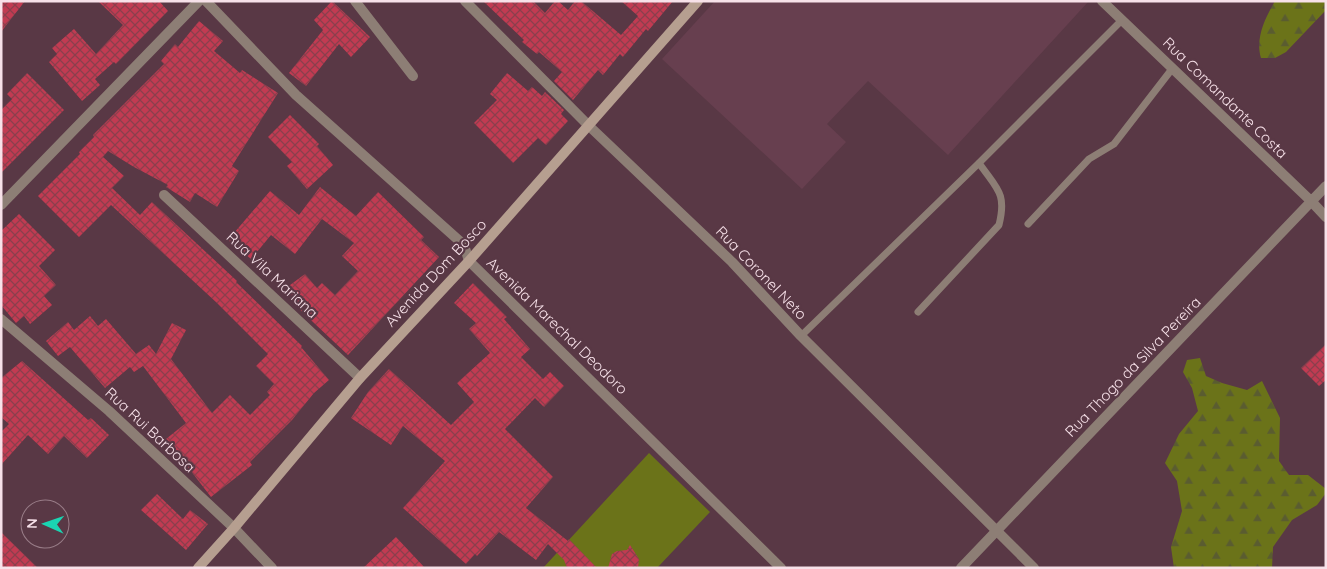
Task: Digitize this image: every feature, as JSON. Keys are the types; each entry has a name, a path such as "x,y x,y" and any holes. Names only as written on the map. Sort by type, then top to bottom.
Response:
{"main road":[{"name":"Avenida Dom Bosco","path":"198,568 360,378 469,261 698,1"}],"street":[{"path":"1,205 199,1"},
{"name":"Avenida Marechal Deodoro","path":"206,1 296,95 464,245 469,261 781,568"},
{"path":"355,1 413,76"},
{"name":"Rua Coronel Neto","path":"465,1 588,125 732,262 801,336 998,530 1034,568"},
{"name":"Rua Comandante Costa","path":"1102,1 1326,217"},
{"name":"Rua Thogo da Silva Pereira","path":"961,568 1326,186"},
{"name":"Rua Vila Mariana","path":"164,195 360,378"},
{"name":"Rua Rui Barbosa","path":"1,319 109,411 234,528 272,568"}],"lane":[{"path":"801,336 979,164 1122,20"},
{"path":"1028,224 1089,159 1114,144 1172,68"},
{"path":"918,312 999,226 1003,209 1002,197 979,164"}],"shaded area":[{"path":"715,1 1088,2 948,155 868,81 827,124 846,142 802,189 662,59"}],"green space":[{"path":"1275,1 1326,1 1326,10 1286,52 1275,58 1261,58 1259,51 1260,36"},
{"path":"1200,358 1206,376 1222,383 1247,390 1262,381 1280,418 1279,461 1289,475 1308,475 1326,489 1326,493 1317,505 1292,520 1273,547 1272,568 1174,568 1171,547 1182,511 1177,481 1165,463 1179,434 1198,411 1192,388 1183,372 1187,360"},
{"path":"649,453 710,512 657,568 543,568"}],"building":[{"path":"1,1 25,1 1,32"},
{"path":"98,1 159,1 168,11 116,64 114,62 95,79 100,85 82,101 49,62 57,54 52,48 74,29 96,54 123,25"},
{"path":"332,1 370,37 351,57 339,44 306,86 289,73 323,30 314,20"},
{"path":"483,1 533,1 545,13 555,1 558,1 568,10 575,1 581,1 621,35 638,16 621,1 673,1 623,57 620,54 603,75 598,70 573,100 554,81 562,72 539,52 537,54 522,42 524,40"},
{"path":"199,21 223,41 214,51 240,73 242,70 278,93 232,166 239,171 217,207 195,193 190,202 166,187 168,185 108,151 103,157 124,176 112,188 140,215 152,202 237,281 302,346 329,380 314,393 292,420 250,462 252,465 211,497 166,439 186,423 143,366 134,372 130,367 105,388 70,347 58,356 46,341 68,322 74,330 90,316 98,326 106,319 136,354 149,345 156,354 172,323 186,330 171,359 212,413 230,395 250,415 270,395 267,392 274,384 256,366 268,354 217,303 111,205 79,237 38,196 80,154 79,152 94,137 93,135 164,64 161,61 175,44 178,47"},
{"path":"27,73 64,110 1,173 1,110 12,99 7,94"},
{"path":"507,73 528,91 532,87 542,96 545,92 564,110 561,114 568,121 546,145 538,138 513,163 474,123 497,100 490,94"},
{"path":"290,115 319,144 317,146 333,165 307,189 287,166 292,162 268,137"},
{"path":"320,187 356,216 378,192 424,237 421,240 439,257 348,355 298,308 300,306 286,288 305,274 317,288 322,283 335,295 358,271 342,256 354,243 322,219 295,254 271,235 251,259 228,240 270,191 299,215"},
{"path":"19,214 55,250 39,266 56,285 44,296 52,305 30,324 24,316 16,323 1,305 1,231"},
{"path":"473,283 507,317 504,319 530,349 521,357 543,379 550,372 564,386 544,407 535,398 505,429 553,477 526,508 568,541 569,539 597,568 567,568 564,560 548,544 536,560 499,532 477,556 475,554 466,564 403,508 445,461 403,426 391,445 351,418 368,392 389,369 451,425 474,402 457,383 490,353 469,329 476,323 454,303"},
{"path":"1326,344 1326,380 1319,386 1301,368"},
{"path":"22,361 88,420 91,418 109,435 87,458 64,436 48,454 28,435 1,465 1,432 9,424 1,417 1,378"},
{"path":"157,494 183,519 190,510 208,524 186,550 141,510"},
{"path":"1,532 38,568 1,568"},
{"path":"396,537 425,568 363,568"},
{"path":"630,545 639,559 638,568 608,568 612,554 617,551 627,550"}]}
